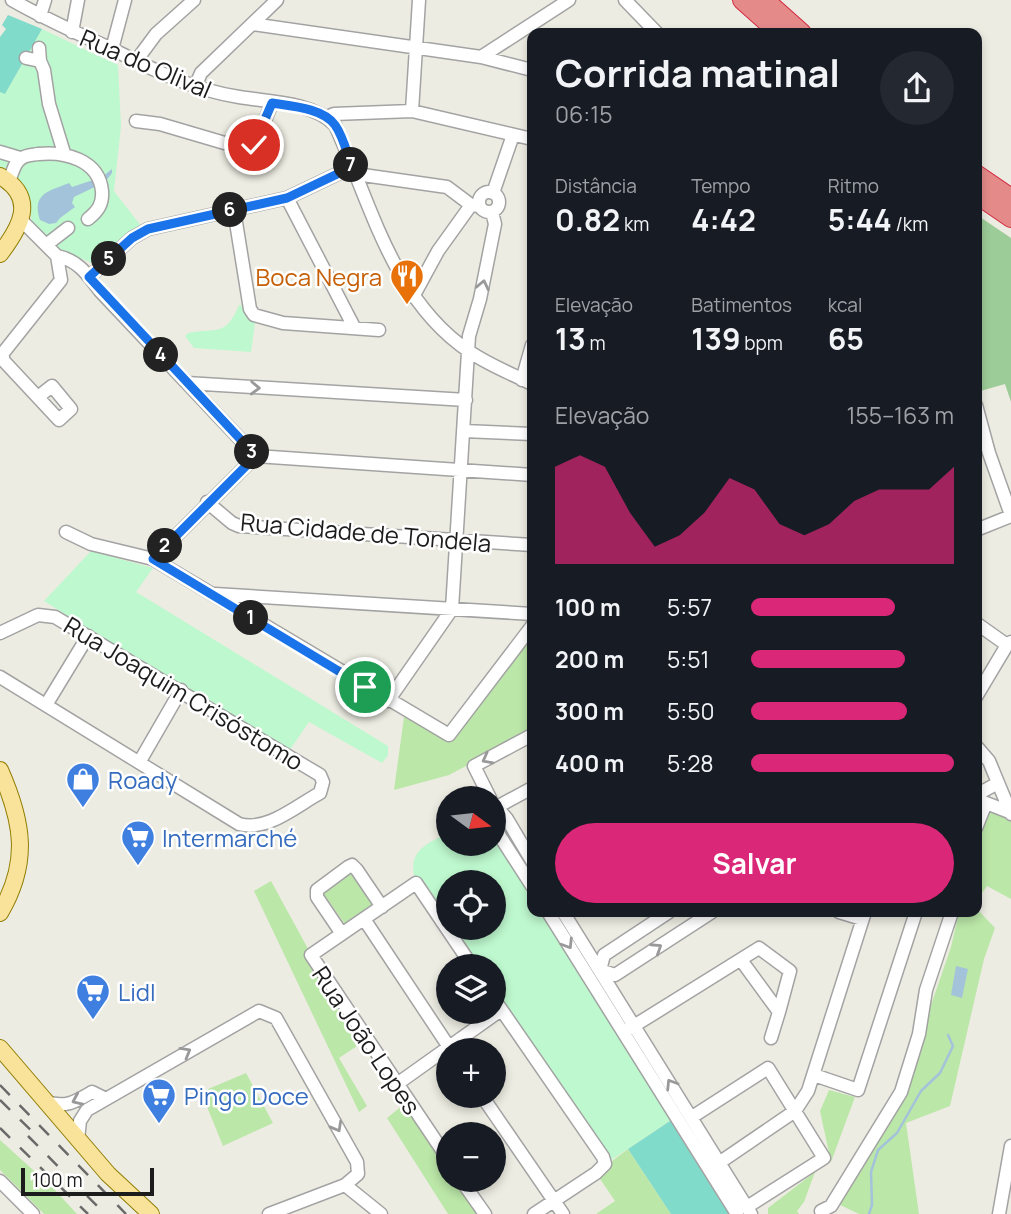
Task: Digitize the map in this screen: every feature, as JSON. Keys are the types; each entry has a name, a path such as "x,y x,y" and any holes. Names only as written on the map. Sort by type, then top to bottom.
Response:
{"highway":[{"path":"742,0 773,28"},
{"path":"765,0 796,28"},
{"path":"982,178 1011,198"},
{"path":"982,198 1011,218"}],"main road":[{"path":"0,254 16,234 22,220 22,204 16,190 5,179"},
{"path":"0,770 17,812 22,837 21,855 10,895 0,913"},
{"path":"0,1048 108,1174 151,1214"}],"street":[{"name":"Rua do Olival","path":"12,0 72,32 195,87 222,95 311,111 327,117"},
{"path":"40,16 46,0"},
{"path":"72,32 78,0"},
{"path":"112,49 125,0"},
{"path":"136,61 156,34 194,0"},
{"path":"195,87 201,73 277,0"},
{"path":"412,111 419,0"},
{"path":"481,57 569,0"},
{"path":"625,0 652,28"},
{"path":"252,24 481,57 527,69"},
{"path":"26,58 40,55 48,104 64,153"},
{"path":"136,121 160,124 245,149 250,148 257,140 272,103"},
{"path":"527,138 412,111 334,114 327,117 335,125 389,252 414,297 433,320 469,352 527,382"},
{"path":"493,193 513,135"},
{"path":"0,152 20,158 44,153 64,153 88,164 100,179 102,196 99,210 88,219"},
{"path":"5,179 20,158"},
{"path":"89,277 132,238 148,229 287,198 354,170 447,187 483,211 492,212 497,208 499,201 493,193"},
{"path":"414,297 438,251 483,194 493,193"},
{"path":"287,198 354,327"},
{"path":"234,209 250,309 254,315 283,323 379,330"},
{"path":"388,701 452,609 469,336 480,299 495,224 492,212"},
{"path":"22,220 57,256 79,265 256,456 527,475"},
{"path":"46,245 68,228"},
{"path":"38,397 1,355 61,280 57,256"},
{"path":"187,383 466,400"},
{"path":"982,427 1011,516 982,528"},
{"path":"464,431 527,435"},
{"path":"982,456 989,453"},
{"path":"153,559 256,456"},
{"name":"Rua Cidade de Tondela","path":"208,502 239,526 527,545"},
{"path":"65,532 91,544 153,559 449,735 527,633"},
{"path":"211,594 527,614"},
{"name":"Rua Joaquim Crisóstomo","path":"0,633 38,615 55,617 320,775 323,782 320,793 263,825 251,827 239,824 139,761"},
{"path":"982,627 1009,643 982,686"},
{"path":"46,705 88,636"},
{"path":"0,677 139,761 181,690"},
{"path":"484,786 474,766 527,737"},
{"path":"982,753 989,761 1010,813"},
{"path":"982,797 998,783"},
{"path":"506,798 527,790"},
{"path":"982,800 1010,813"},
{"path":"506,818 527,849"},
{"path":"506,845 527,878"},
{"path":"382,907 352,865 317,890 317,897 342,934 382,907 416,883 464,954"},
{"path":"561,917 745,1212 824,1158 768,1069 692,1117"},
{"path":"594,973 604,955 661,917"},
{"path":"594,973 615,975 704,917"},
{"path":"714,1166 796,1111 814,1075 864,917"},
{"path":"814,1075 858,1090 914,917"},
{"path":"821,1211 831,1206 901,1092 919,1034 926,990 950,917"},
{"path":"364,919 443,1038"},
{"name":"Rua João Lopes","path":"342,934 311,955 436,1141"},
{"path":"629,1029 759,948 790,971 771,1038"},
{"path":"741,960 779,1012"},
{"path":"78,1139 78,1128 83,1115 259,1011 276,1018 357,1162 358,1174 345,1185 275,1213"},
{"path":"506,1016 603,1157 605,1164 596,1173 534,1214"},
{"path":"465,1038 483,1024"},
{"path":"629,1029 692,1117 714,1166"},
{"path":"397,1084 436,1058"},
{"path":"46,1102 71,1104 92,1092 106,1099"},
{"path":"490,1108 563,1214"},
{"path":"999,1214 1011,1146"},
{"path":"0,1181 33,1214"},
{"path":"345,1185 381,1214"},
{"path":"469,1192 485,1214"}],"green space":[{"path":"42,29 118,65 121,126 114,191 141,226 94,264 54,247 33,227 30,211 16,180 0,168 0,92 5,94"},
{"path":"982,218 1011,238 1011,402 1005,384 982,391"},
{"path":"239,305 243,306 247,318 255,323 251,352 194,348 185,336 188,333 224,327"},
{"path":"91,551 153,568 136,592 388,746 388,755 382,763 309,722 287,754 44,601"},
{"path":"527,633 527,734 449,775 394,790 405,710 449,735"},
{"path":"986,803 1011,814 1011,899 987,886 982,893 982,820"},
{"path":"436,839 436,856 506,856 506,845 527,878 527,917 551,917 676,1117 605,1164 506,1017 506,954 464,954 454,940 506,940 506,870 436,870 436,913 416,883 414,872 415,857"},
{"path":"354,871 378,905 347,927 323,893"},
{"path":"271,881 360,1044 339,1058 367,1106 359,1112 254,891"},
{"path":"982,914 995,928 984,959 950,1106 906,1123 919,1214 859,1214 834,1202 901,1092 951,947 958,917 982,917"},
{"path":"246,1073 273,1123 223,1146 201,1092"},
{"path":"829,1090 855,1097 831,1162 820,1111"},
{"path":"403,1105 436,1150 436,1192 467,1192 483,1214 448,1214 387,1118"},
{"path":"0,1140 53,1188 77,1214 44,1214 0,1170"},
{"path":"628,1149 671,1214 596,1214 615,1201 596,1173"},
{"path":"815,1172 804,1202 797,1211 799,1214 768,1214 768,1208"}],"shaded area":[{"path":"8,15 42,29 5,94 0,92 0,37 6,29 2,25"},
{"path":"112,169 105,182 74,197 72,203 75,207 56,223 49,224 40,220 38,204 44,194 69,183 72,187 102,177"},
{"path":"956,966 968,969 962,998 951,995"},
{"path":"676,1117 736,1214 671,1214 628,1149"}],"waterway":[{"path":"869,1214 872,1205 871,1172 878,1150 897,1133 921,1091 940,1073 953,1046 948,1035"}],"railway":[{"path":"0,1085 126,1214"},
{"path":"0,1100 40,1139"},
{"path":"0,1128 88,1214"},
{"path":"28,1136 105,1214"}],"place":[{"name":"Boca Negra","path":"407,306"},
{"name":"Roady","path":"83,809"},
{"name":"Intermarché","path":"138,867"},
{"name":"Lidl","path":"93,1021"},
{"name":"Pingo Doce","path":"159,1125"}],"route":[{"path":"254,145 272,103 298,108 327,117 335,125 352,167 287,198 148,229 132,238 89,277 256,456 153,559 365,687"}]}
